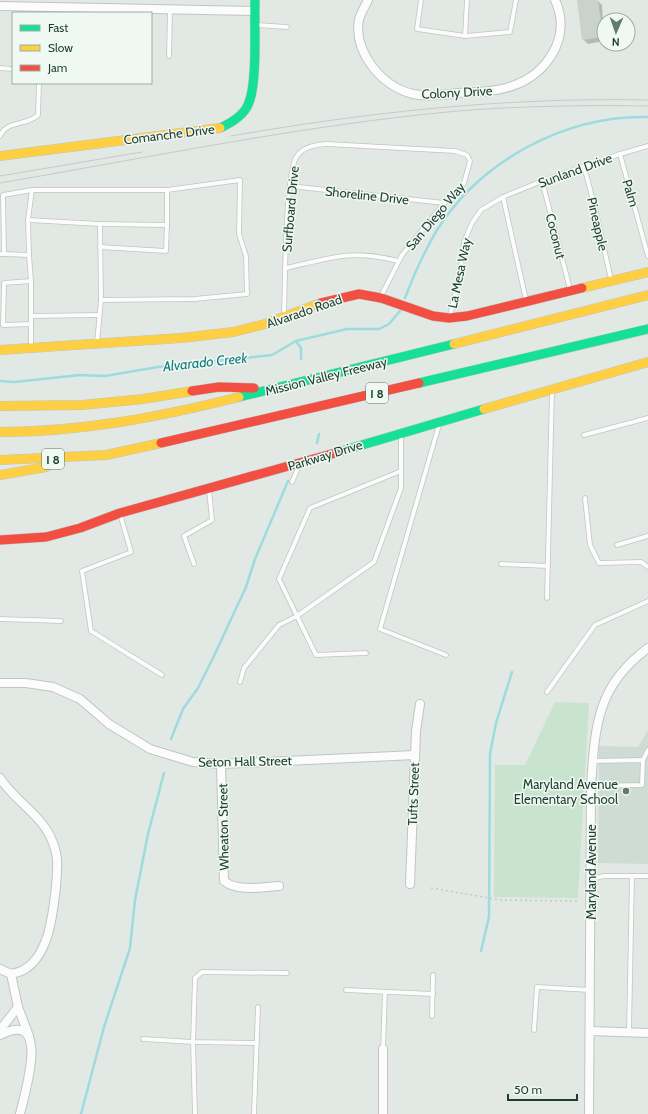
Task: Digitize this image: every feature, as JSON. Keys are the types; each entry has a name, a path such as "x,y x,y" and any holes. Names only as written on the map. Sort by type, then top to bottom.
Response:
{"main road":[{"name":"Comanche Drive","path":"0,156 20,152 214,129 226,126 243,113 251,98 254,0"},
{"name":"Alvarado Road","path":"0,350 216,334 248,329 284,318 339,297 359,294 381,298 433,316 449,318 467,316 648,272"},
{"name":"Mission Valley Freeway","path":"0,432 54,431 111,425 192,409 648,295"},
{"name":"I 8","path":"0,460 106,455 219,431 648,328"},
{"name":"Parkway Drive","path":"0,540 46,536 80,528 120,514 301,463 441,420 648,362"},
{"path":"0,406 82,405 219,387 274,389"},
{"path":"0,475 106,455"}],"street":[{"name":"Colony Drive","path":"368,0 359,19 359,34 369,62 380,76 395,87 412,94 431,96 496,90 525,81 534,75 548,61 559,38 561,23 555,0"},
{"path":"0,6 254,11"},
{"name":"Maryland Avenue","path":"590,1114 591,786 597,720 607,696 621,673 648,648"},
{"name":"Seton Hall Street","path":"0,683 26,683 53,687 80,699 109,724 150,749 193,762 221,764 415,755"},
{"name":"Tufts Street","path":"410,884 416,731 420,704"},
{"name":"Wheaton Street","path":"221,764 224,881 229,885 240,887 279,886"},
{"path":"0,778 5,786 35,815 47,831 54,848 57,867 48,932 44,946 24,971 11,974 0,969"},
{"path":"11,974 18,1007 29,1036 32,1052 31,1068 20,1114"},
{"path":"0,1030 18,1007"},
{"path":"0,1035 15,1029 22,1030 29,1036"},
{"path":"591,1031 648,1033"},
{"path":"383,1049 383,1114"}],"lane":[{"path":"421,0 417,29 465,36 510,32 516,0"},
{"path":"465,36 467,0"},
{"path":"169,56 170,9"},
{"path":"254,25 287,27"},
{"path":"0,68 12,69"},
{"path":"0,136 8,127 32,120 38,115 39,84"},
{"name":"Surfboard Drive","path":"284,318 290,186 292,169 296,156 304,150 321,144 455,151 467,155"},
{"name":"Sunland Drive","path":"503,197 542,181 648,146"},
{"name":"Palm","path":"620,154 648,256"},
{"name":"San Diego Way","path":"381,298 398,262 444,203 457,193 464,183 470,161 467,155"},
{"name":"Pineapple","path":"584,167 596,208 598,227 612,281"},
{"path":"29,255 2,254 3,195 32,190 167,190 240,180 239,234 246,256 247,294 194,299 101,300"},
{"name":"Coconut","path":"542,181 570,291"},
{"name":"Shoreline Drive","path":"290,186 444,203"},
{"path":"31,348 31,281 28,220 32,190"},
{"path":"100,247 166,251 167,190"},
{"path":"503,197 527,302"},
{"name":"La Mesa Way","path":"449,318 460,274 464,242 468,231 482,210 503,197"},
{"path":"28,220 100,224 167,225"},
{"path":"97,343 101,300 100,224"},
{"path":"286,268 335,256 356,254 377,256 398,262"},
{"path":"31,281 4,283 3,324 31,324"},
{"path":"31,316 99,315"},
{"path":"547,598 552,389"},
{"path":"584,435 648,418"},
{"path":"441,420 380,629 446,655"},
{"path":"240,682 244,668 279,625 297,616 374,562 401,488 400,432"},
{"path":"292,482 301,463"},
{"path":"366,653 316,655 279,579 310,508 401,471"},
{"path":"194,564 184,536 212,520 209,488"},
{"path":"585,498 590,545 599,564 641,562 648,567"},
{"path":"120,514 131,552 82,571 91,631 162,675"},
{"path":"617,545 648,536"},
{"path":"501,564 548,566"},
{"path":"547,692 596,625 648,601"},
{"path":"0,620 61,621"},
{"path":"591,786 642,785 643,760 648,750"},
{"path":"593,761 643,760"},
{"path":"590,879 604,876 648,876"},
{"path":"629,1032 632,876"},
{"path":"195,1114 193,1042 195,978 202,972 288,973"},
{"path":"432,1016 433,975"},
{"path":"534,1030 537,987 591,990"},
{"path":"346,990 433,994"},
{"path":"383,1049 385,992"},
{"path":"254,1114 258,1007"},
{"path":"143,1039 193,1042 257,1043"}],"path":[{"path":"431,888 501,900 578,901"}],"shaded area":[{"path":"648,730 648,864 598,863 599,746 638,747"}],"green space":[{"path":"555,702 589,703 578,898 494,897 495,765 525,765"}],"building":[{"path":"577,0 598,0 600,12 596,12 596,38 582,40"}],"waterway":[{"name":"Alvarado Creek","path":"405,298 412,280 437,230 455,205 477,183 501,163 528,146 557,133 587,124 617,118 648,117"},
{"name":"Alvarado Creek","path":"0,381 14,382 80,375 105,376 158,367 272,355 296,341 347,329 379,329 389,324 400,311"},
{"path":"296,341 301,348 301,359"},
{"path":"317,443 319,434"},
{"path":"171,739 183,709 198,688 246,587 255,559 288,481"},
{"path":"481,951 489,917 490,754 496,723 512,672"},
{"path":"81,1114 104,1027 130,948 135,900 148,834 164,773"}],"tram line":[{"path":"231,136 283,127 386,113 438,108 543,101 648,100"},
{"path":"0,183 228,142 343,124 400,117 505,108 648,106"},
{"path":"0,176 142,152"}],"traffic: fast":[{"path":"220,128 243,113 248,105 251,95 255,54 255,0"},
{"path":"419,383 648,329"},
{"path":"239,397 454,344"},
{"path":"335,453 484,409"}],"traffic: slow":[{"path":"0,156 220,128"},
{"path":"582,288 648,272"},
{"path":"454,344 648,295"},
{"path":"0,350 181,338 233,332 265,324 321,303"},
{"path":"484,409 648,362"},
{"path":"0,406 82,405 143,399 192,391"},
{"path":"0,432 60,429 120,422 180,411 239,397"},
{"path":"0,460 106,455 161,443"},
{"path":"0,475 46,467"}],"traffic: jam":[{"path":"321,303 359,294 381,298 433,316 449,318 467,316 582,288"},
{"path":"161,443 419,383"},
{"path":"192,391 219,387 254,388"},
{"path":"0,540 46,537 80,528 120,513 335,453"}],"place":[{"name":"Maryland Avenue Elementary School","path":"626,791"}]}
